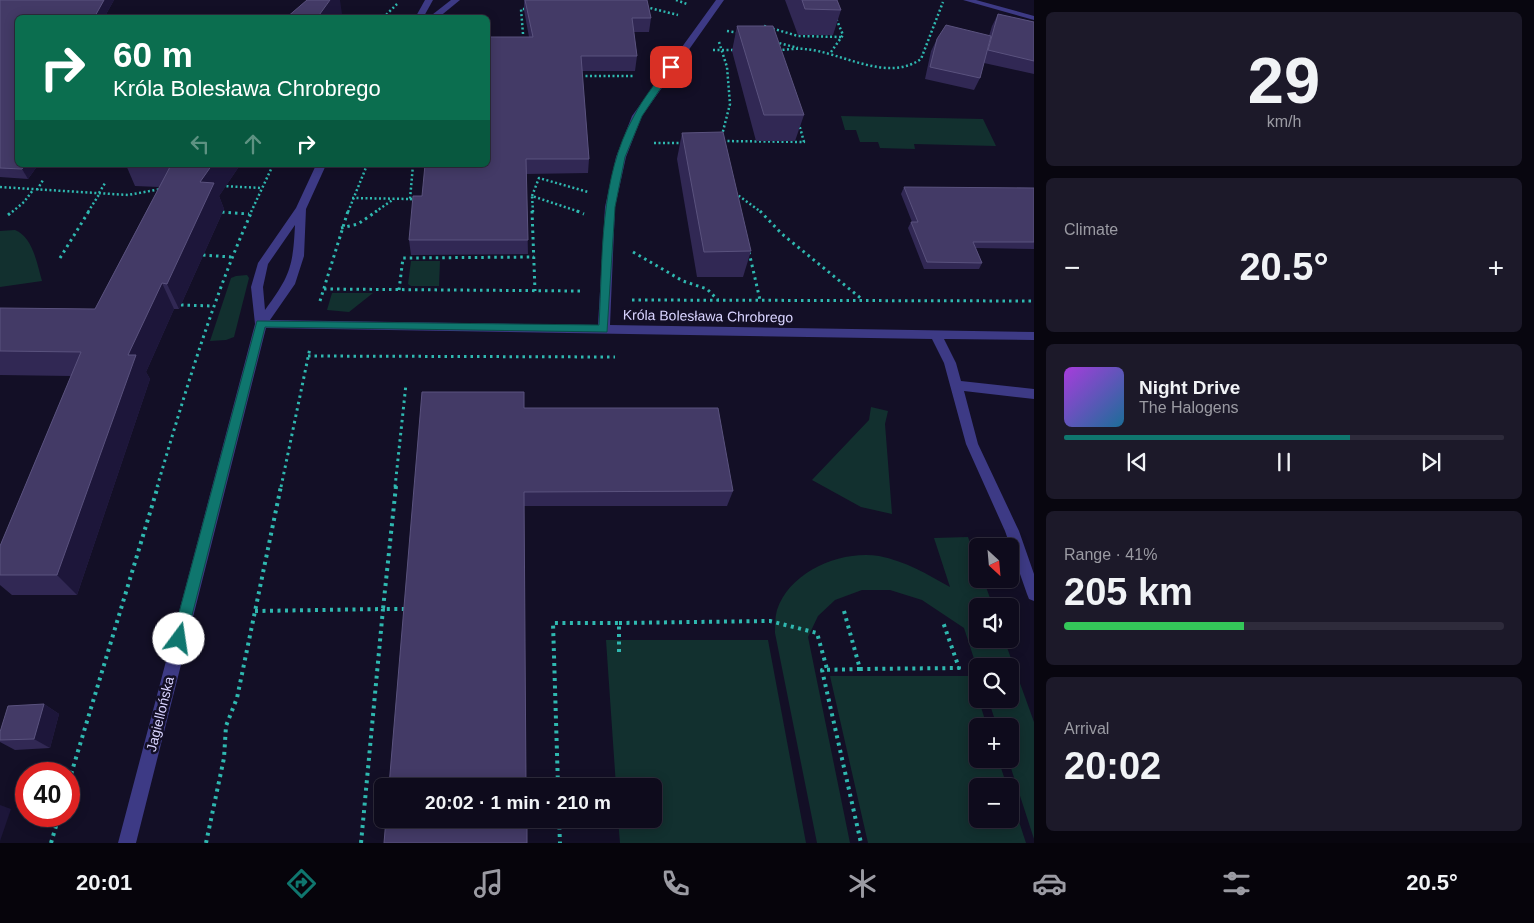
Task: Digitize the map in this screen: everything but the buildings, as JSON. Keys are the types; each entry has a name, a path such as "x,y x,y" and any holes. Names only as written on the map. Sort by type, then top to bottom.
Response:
{"street":[{"path":"421,15 429,0"},
{"path":"436,15 456,0"},
{"path":"604,329 610,207 621,157 637,116 682,50 720,0"},
{"path":"966,0 1034,18"},
{"name":"Jagiellońska","path":"261,324 257,293 259,275 266,258 301,209 320,167"},
{"name":"Jagiellońska","path":"127,843 261,324 290,284 299,256 301,209"},
{"name":"Króla Bolesława Chrobrego","path":"261,324 1034,336"},
{"path":"936,334 950,363 972,444 1012,531 1034,594"},
{"path":"956,385 1034,394"}],"path":[{"path":"386,15 401,0"},
{"path":"770,41 884,68 914,64 924,55 935,27 934,22 945,0"},
{"path":"646,7 703,22"},
{"path":"523,34 521,9 530,9"},
{"path":"831,52 844,35 836,18"},
{"path":"764,26 798,36 841,37"},
{"path":"726,31 746,35"},
{"path":"697,50 712,33 723,50 730,104 722,133 723,142"},
{"path":"777,56 775,50 804,49"},
{"path":"682,50 742,50"},
{"path":"574,76 642,76"},
{"path":"714,142 804,142 797,120"},
{"path":"627,143 685,143"},
{"path":"75,762 120,607 213,306 249,214 272,167"},
{"path":"319,307 341,228 365,167"},
{"path":"410,199 414,167"},
{"path":"8,215 24,202 43,180"},
{"path":"60,258 105,184"},
{"path":"218,186 262,188"},
{"path":"0,187 128,195 163,188"},
{"path":"734,187 737,200"},
{"path":"735,192 756,207 782,234 864,301"},
{"path":"535,291 532,196 569,207 587,217"},
{"path":"352,198 410,199 421,201"},
{"path":"341,228 358,224 395,199"},
{"path":"523,200 533,200"},
{"path":"222,212 249,214"},
{"path":"609,233 638,256 683,281 707,289 719,300"},
{"path":"748,248 760,300"},
{"path":"203,255 231,257"},
{"path":"399,290 403,258 534,257"},
{"path":"324,289 606,291 634,300 1034,301"},
{"path":"181,304 213,306"},
{"path":"206,843 224,758 222,743 231,707 237,698 312,339"},
{"path":"361,843 406,384"},
{"path":"255,611 408,609"},
{"path":"844,612 860,669"},
{"path":"558,778 553,622 770,621 817,633 827,669"},
{"path":"861,843 822,670 959,668 943,622"},
{"path":"619,623 619,653"},
{"path":"51,843 55,827"},
{"path":"559,828 560,843"}],"green space":[{"path":"841,116 983,119 996,146 914,144 915,149 880,148 878,142 860,142 856,130 845,130"},
{"path":"15,230 30,245 42,281 0,287 0,231"},
{"path":"411,261 440,261 439,286 411,286 408,284"},
{"path":"247,275 249,278 234,337 226,340 210,341 231,278"},
{"path":"332,293 373,293 349,312 327,310"},
{"path":"871,407 888,411 885,424 892,514 861,507 812,480 869,420"},
{"path":"968,537 969,588 986,588 990,598 969,598 969,643 964,628 922,600 890,590 862,590 835,600 818,616 808,637 850,843 817,843 775,633 777,610 793,584 805,574 833,560 849,556 879,556 898,561 916,568 950,587 934,538"},
{"path":"606,640 768,640 806,843 620,843 619,828 662,828 662,778 615,778"},
{"path":"970,648 1007,648 1011,658 974,658"},
{"path":"830,676 969,676 969,708 981,708 984,718 969,718 969,768 1001,768 1004,778 969,778 969,828 1019,828 1019,822 1026,843 868,843"},
{"path":"1019,680 1034,722 1034,839 1019,793 1019,778 1014,778 1011,768 1019,768 1019,718 994,718 991,708 1019,708"}],"route":[{"path":"179,639 261,324 604,329 610,207 621,157 637,116 671,67"}]}
